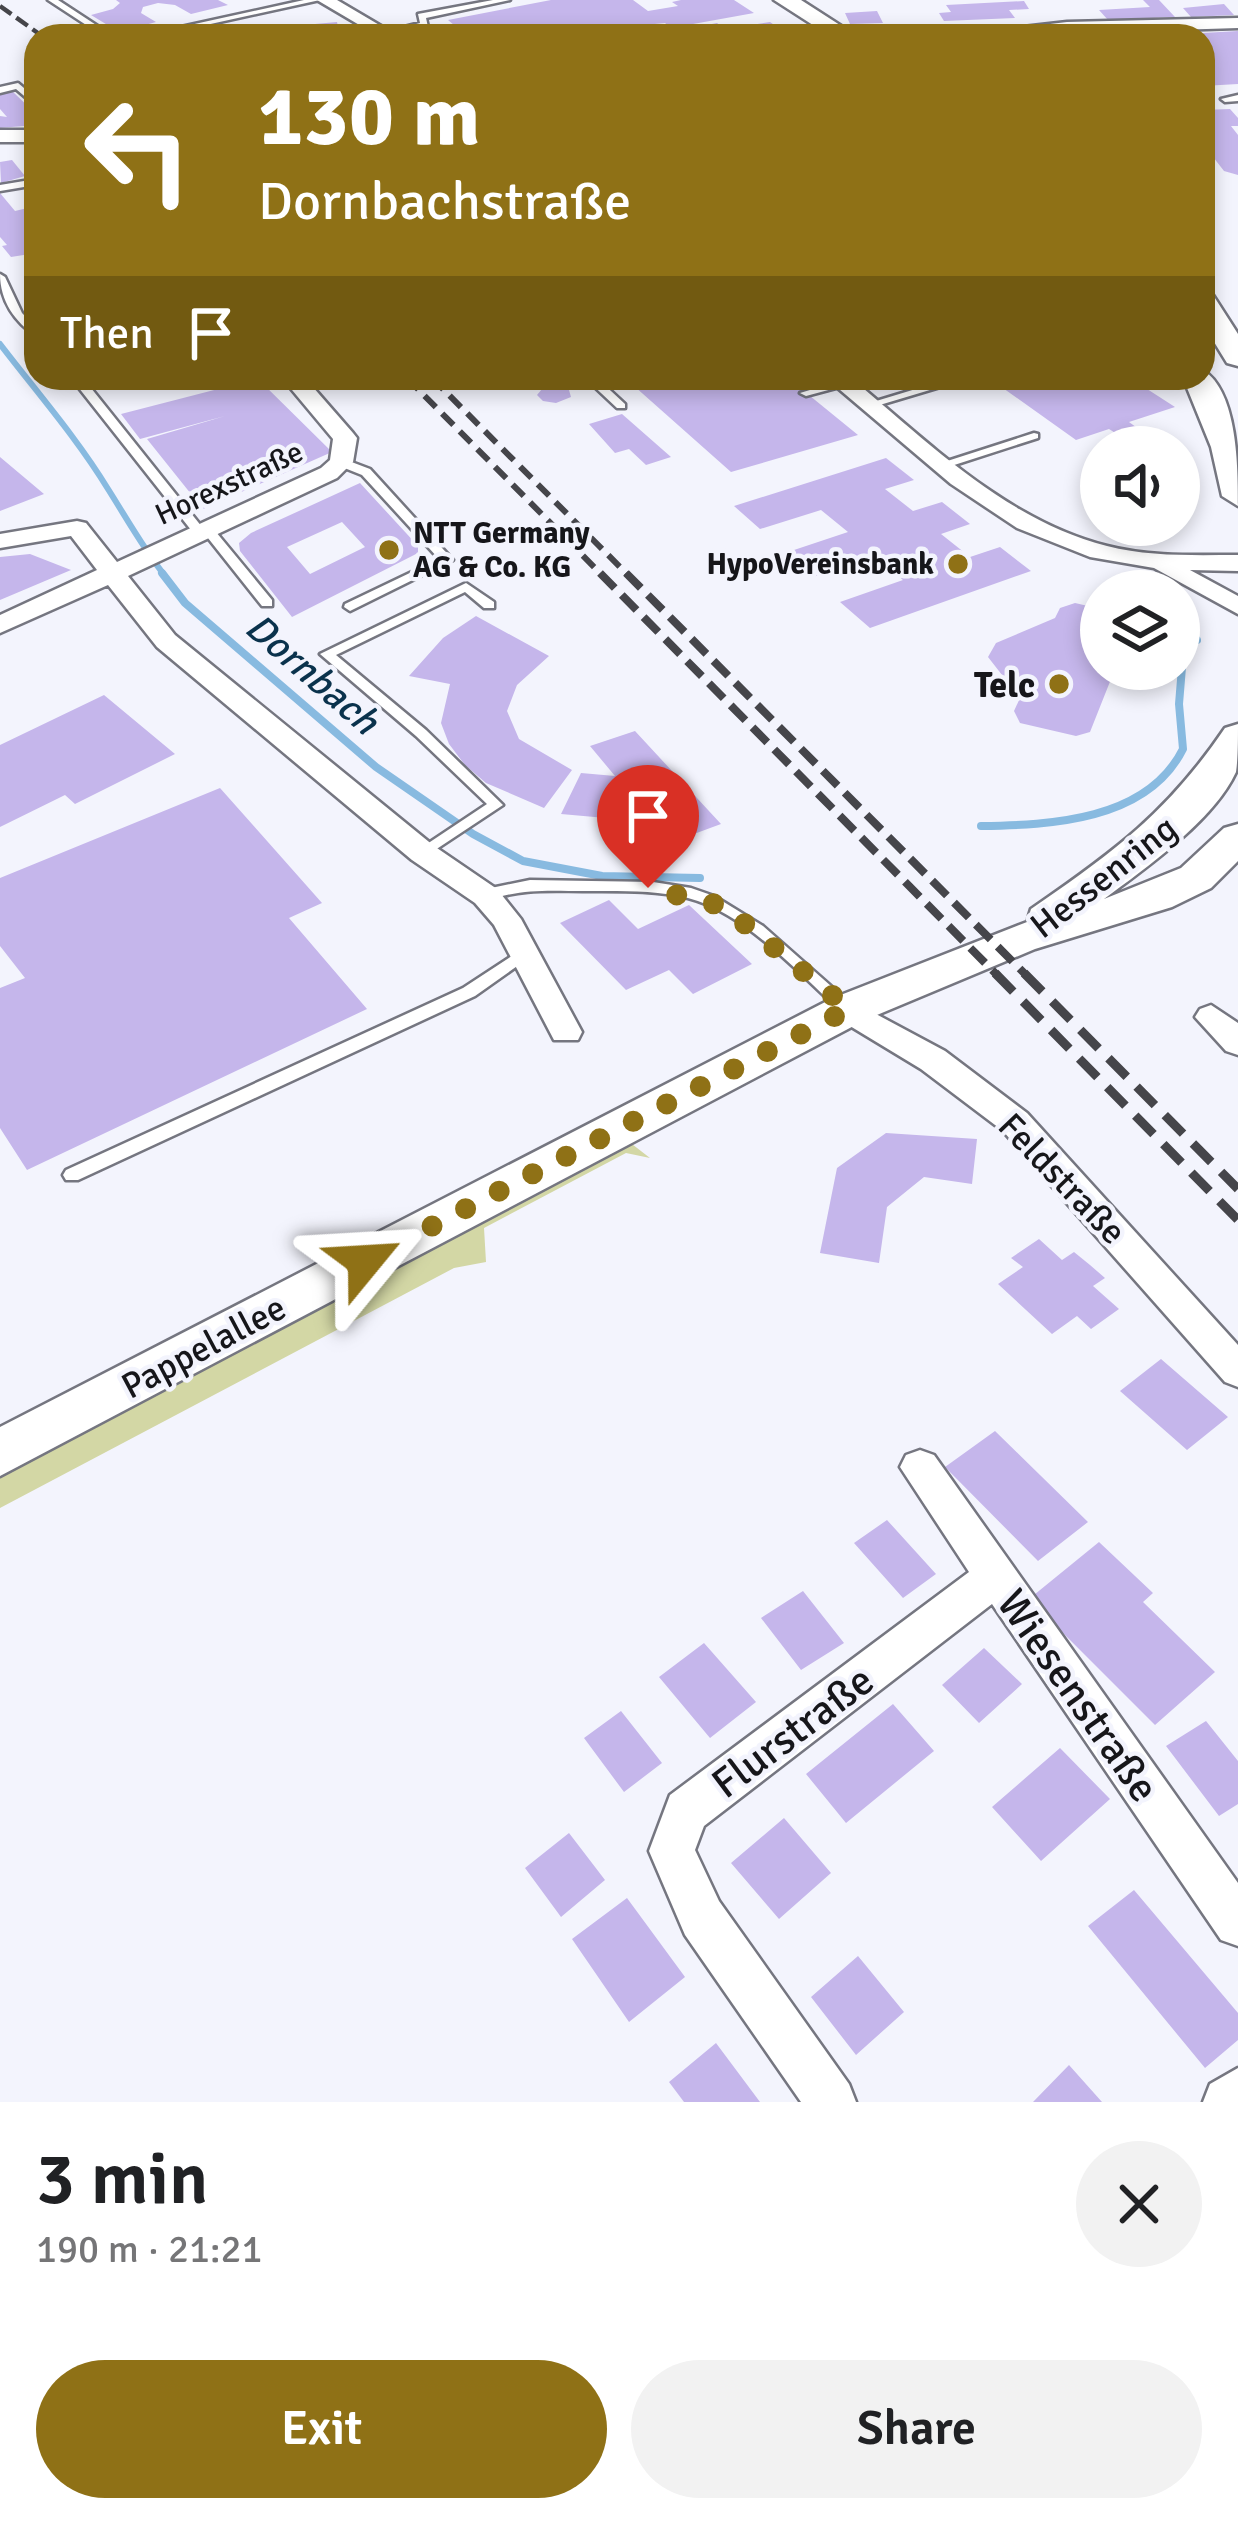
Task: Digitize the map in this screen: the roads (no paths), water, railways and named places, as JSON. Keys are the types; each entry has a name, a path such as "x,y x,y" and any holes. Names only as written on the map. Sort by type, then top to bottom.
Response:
{"street":[{"path":"325,0 369,24"},
{"path":"756,0 794,24"},
{"path":"785,0 826,24"},
{"path":"1084,9 1096,24"},
{"path":"1203,24 1238,23"},
{"name":"Horexstraße","path":"0,625 304,486 341,462 345,438 303,390"},
{"path":"852,390 1004,510 1043,533 1101,553 1147,560 1238,563"},
{"path":"1203,390 1227,447 1238,496"},
{"path":"0,541 77,528 166,641 436,845 486,896 506,919 566,1032"},
{"path":"1147,560 1238,606"},
{"name":"Hessenring","path":"1020,939 1151,844 1206,789 1238,736"},
{"name":"Hessenring","path":"1020,939 1157,897 1196,878 1238,837"},
{"name":"Pappelallee","path":"0,1453 790,1042 1020,939"},
{"name":"Feldstraße","path":"855,1013 933,1060 1015,1122 1238,1371"},
{"path":"1210,1017 1238,1043"},
{"name":"Wiesenstraße","path":"920,1467 1238,1923"},
{"name":"Flurstraße","path":"831,2102 702,1918 672,1851 686,1811 996,1576"},
{"path":"1228,2102 1238,2093"}],"lane":[{"path":"52,0 91,24"},
{"path":"201,24 316,0"},
{"path":"424,24 421,16 506,0"},
{"path":"0,277 24,321"},
{"path":"86,390 194,535 267,604"},
{"path":"603,390 621,406"},
{"path":"806,393 814,390"},
{"path":"866,402 899,390"},
{"path":"866,402 915,390"},
{"path":"944,464 1034,436"},
{"path":"341,462 367,472 447,560 350,607"},
{"path":"436,845 496,805 421,733 327,654 466,587 489,605"},
{"path":"486,896 501,888 527,885 648,888 691,895 723,906 855,1013"},
{"path":"72,1175 469,992 524,953"}],"waterway":[{"name":"Dornbach","path":"0,344 24,375"},
{"name":"Dornbach","path":"36,390 83,451 165,576"},
{"name":"Dornbach","path":"162,573 185,603 376,767 473,834 523,861 602,876 700,878"},
{"name":"Dornbach","path":"981,826 1066,820 1121,805 1146,791 1167,773 1183,749 1180,690"}],"railway":[{"path":"0,6 25,24"},
{"path":"419,390 603,576"},
{"path":"444,390 629,576"},
{"path":"600,573 998,976"},
{"path":"626,573 1027,976"},
{"path":"995,973 1238,1220"},
{"path":"1024,973 1238,1189"}],"place":[{"name":"NTT Germany AG & Co. KG","path":"389,550"},
{"name":"HypoVereinsbank","path":"958,564"},
{"name":"Telc","path":"1059,684"}]}
